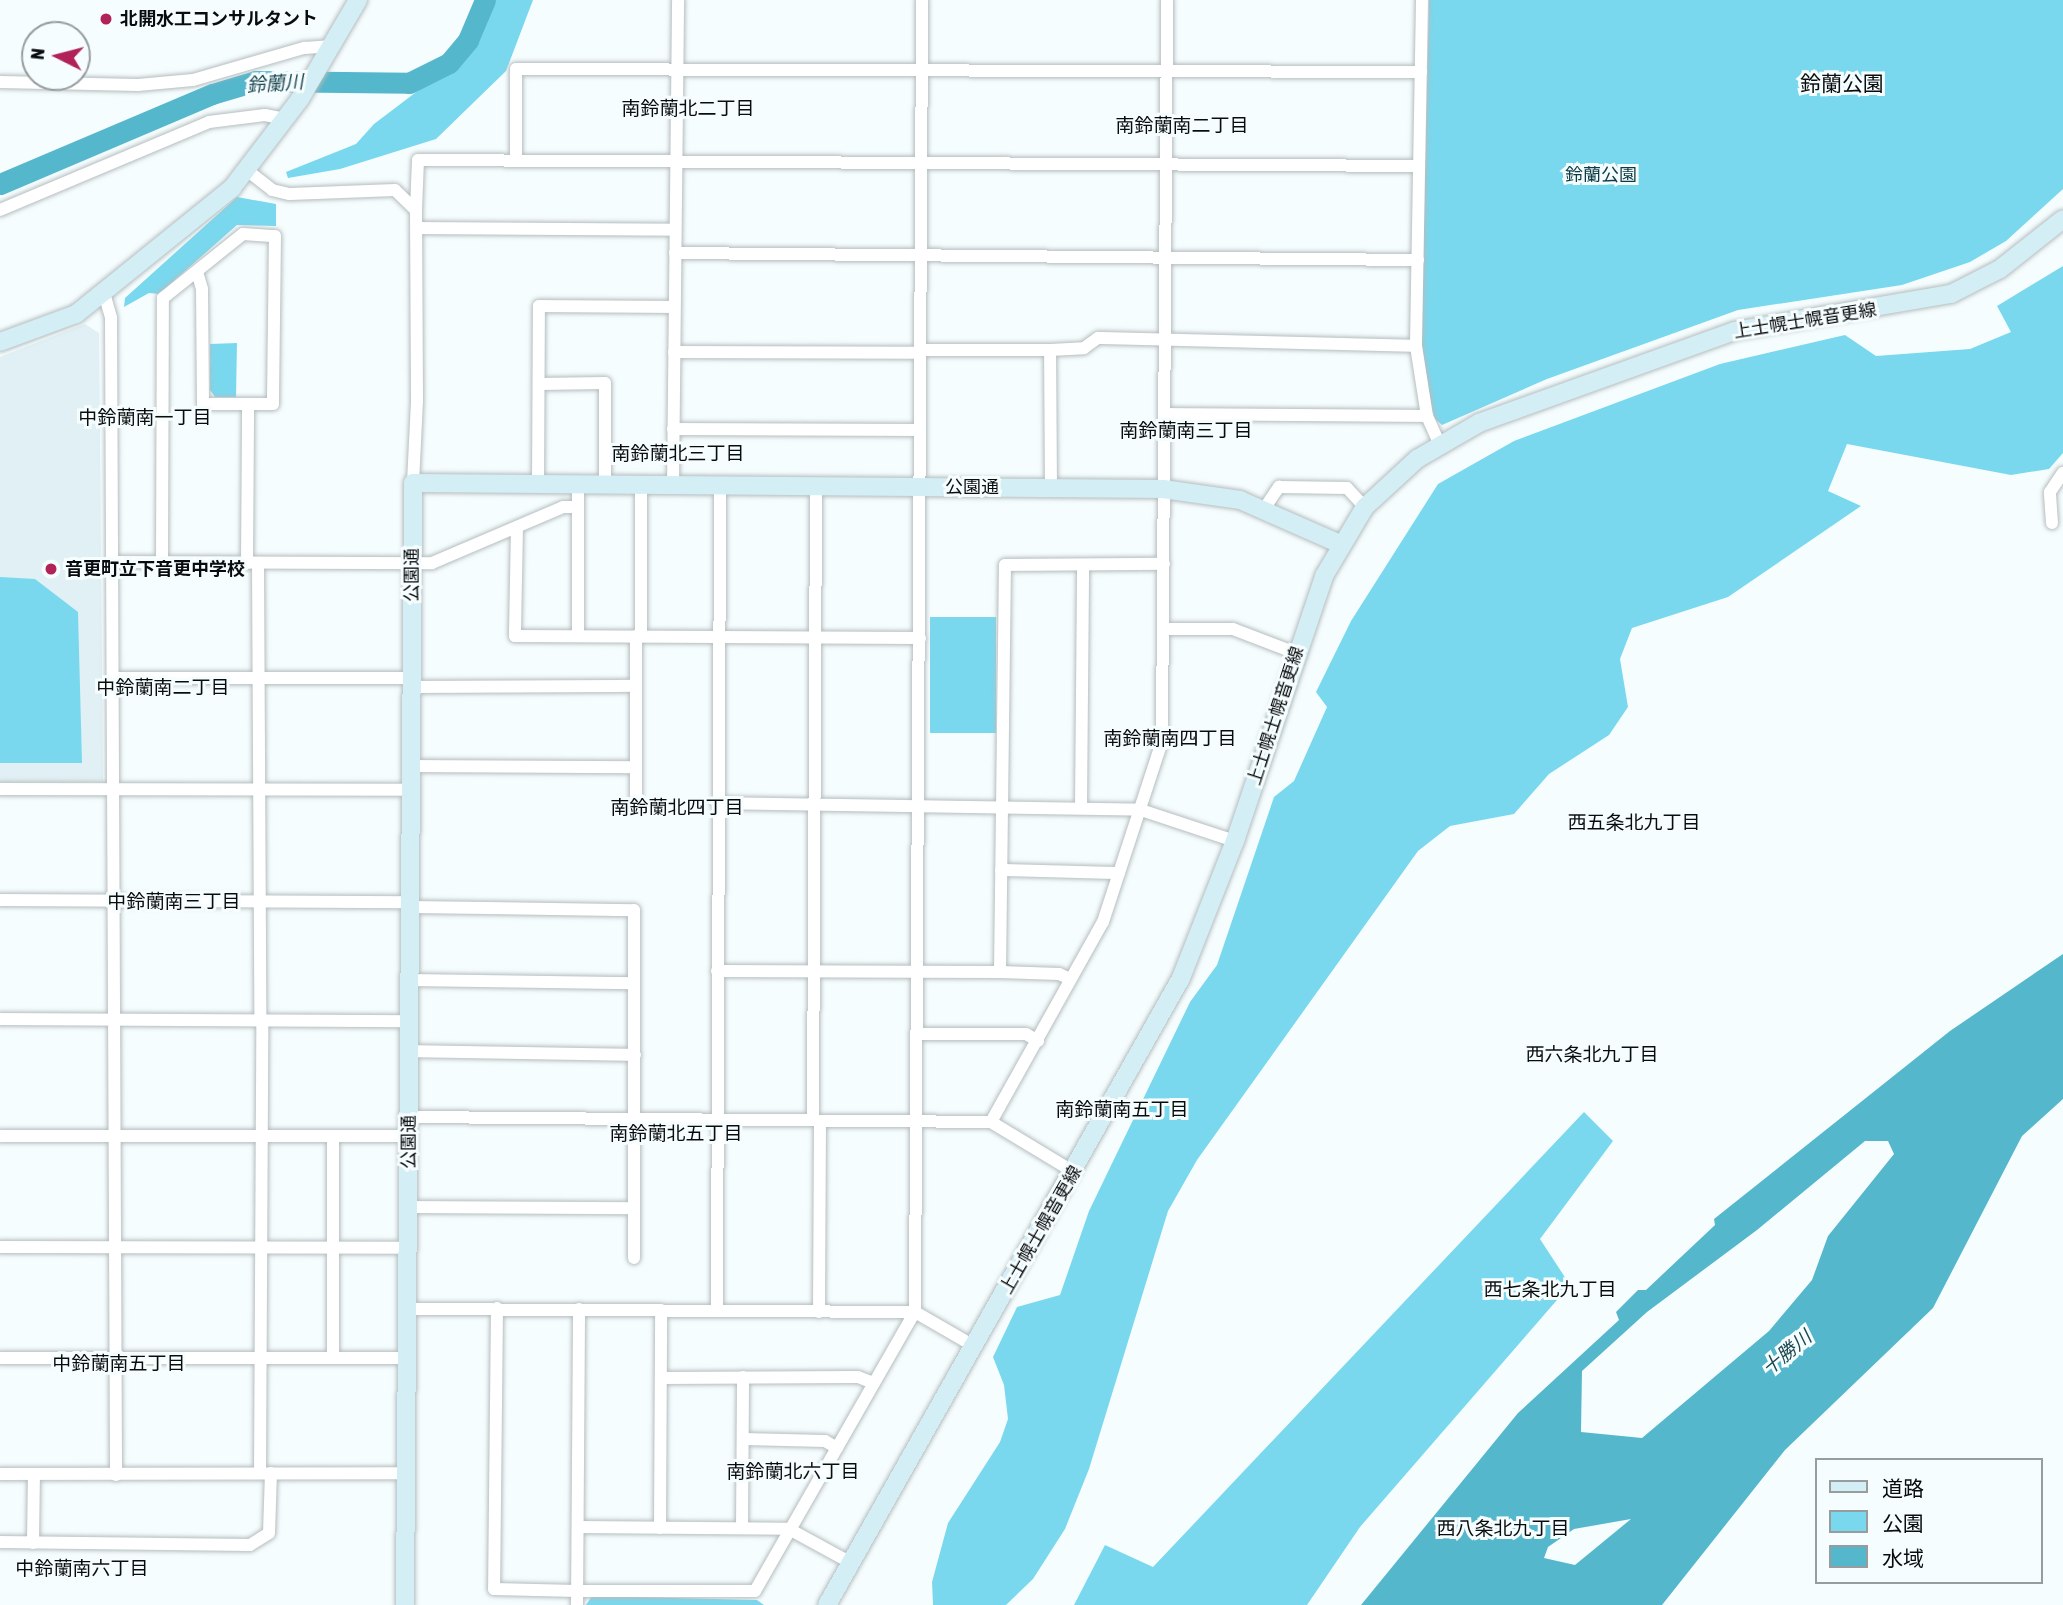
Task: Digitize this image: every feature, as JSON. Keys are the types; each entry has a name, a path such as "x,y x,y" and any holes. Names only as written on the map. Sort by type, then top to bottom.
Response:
{"street":[{"path":"0,342 76,314 184,230 248,171 322,65 358,0"},
{"path":"673,485 678,0"},
{"path":"497,1308 494,1589 577,1591 755,1591 915,1312 922,0"},
{"path":"991,1122 1103,922 1162,741 1167,0"},
{"path":"1422,0 1416,346 1427,415 1439,443"},
{"path":"0,82 138,85 193,80 304,48 333,46"},
{"path":"516,159 516,69 1421,72"},
{"path":"0,210 209,121 265,115 285,119"},
{"path":"413,483 418,160 1419,166"},
{"path":"248,171 272,190 290,194 395,190 416,210"},
{"name":"上士幌士幌音更線","path":"827,1605 1074,1172 1181,978 1235,841 1296,653 1340,544 1365,507 1439,443 1548,396 1722,334 1951,293 2000,269 2063,219"},
{"path":"419,228 676,230"},
{"path":"162,562 163,298 198,275 237,236 275,236 274,404 203,404 202,289 198,275"},
{"path":"675,253 1418,260"},
{"path":"104,293 111,318 116,1475"},
{"path":"538,484 539,306 674,307"},
{"path":"674,352 1050,350 1084,348 1098,338 1164,342 1416,346"},
{"path":"1050,350 1051,488"},
{"path":"539,384 605,383 605,484"},
{"path":"0,1542 250,1545 269,1533 260,1357 262,1135 258,900 259,677 252,564 248,405"},
{"path":"1164,414 1427,415"},
{"path":"673,429 920,430"},
{"path":"2052,523 2050,492 2063,473"},
{"name":"公園通","path":"405,1605 413,483 1163,489 1210,493 1264,509 1340,544"},
{"path":"578,484 578,636"},
{"path":"636,803 635,686 641,485"},
{"path":"717,1310 720,485"},
{"path":"816,486 813,971 820,1312"},
{"path":"1264,509 1279,487 1347,488 1365,507"},
{"path":"111,562 412,566 432,563 563,507 578,507"},
{"path":"517,527 515,636 920,638"},
{"path":"1000,972 1005,565 1164,564"},
{"path":"1081,807 1083,565"},
{"path":"1163,629 1233,629 1296,653"},
{"path":"112,678 259,677 411,683 635,686"},
{"path":"411,765 635,767"},
{"path":"0,789 411,790"},
{"path":"717,803 1141,810 1235,841"},
{"path":"1002,870 1119,873"},
{"path":"0,900 258,900 634,910 634,1258"},
{"path":"717,971 1000,972 1059,974 1070,979"},
{"path":"410,980 634,983"},
{"path":"0,1019 409,1021"},
{"path":"917,1034 1026,1034 1038,1041"},
{"path":"409,1051 635,1055"},
{"path":"409,1117 991,1122 1074,1172"},
{"path":"0,1136 409,1136"},
{"path":"333,1136 333,1358"},
{"path":"408,1206 634,1208"},
{"path":"0,1247 408,1248"},
{"path":"407,1308 915,1312 974,1346"},
{"path":"577,1605 579,1309"},
{"path":"660,1528 662,1310"},
{"path":"0,1358 407,1358"},
{"path":"742,1528 743,1377"},
{"path":"661,1378 858,1377 874,1383"},
{"path":"744,1439 825,1441 837,1448"},
{"path":"0,1474 406,1473"},
{"path":"33,1543 34,1474"},
{"path":"578,1527 789,1529 851,1563"}],"shaded area":[{"name":"音更町立下音更中学校","path":"85,324 99,333 103,782 0,782 0,357"}],"green space":[{"path":"489,0 533,0 506,71 436,139 340,169 288,178 286,172 356,144 374,124 469,52"},
{"name":"鈴蘭公園","path":"1429,0 2063,0 2063,189 2006,241 1970,262 1902,285 1738,310 1547,379 1442,425 1434,418 1421,353"},
{"path":"237,197 276,204 276,226 237,225 159,294 149,293 124,307 125,298"},
{"path":"2063,266 2063,453 2049,469 2011,475 1847,444 1828,491 1861,506 1728,597 1632,628 1620,659 1628,707 1609,735 1549,774 1514,814 1450,826 1418,851 1197,1160 1168,1211 1089,1469 1065,1529 1033,1579 1006,1605 933,1605 932,1582 948,1523 1000,1442 1008,1419 1004,1385 993,1357 1017,1307 1060,1295 1089,1211 1190,1002 1217,965 1274,797 1294,781 1327,707 1316,692 1351,621 1438,484 1514,441 1720,364 1845,335 1876,356 1970,349 2011,332 1997,306"},
{"path":"237,343 236,397 215,397 210,390 210,344"},
{"path":"0,577 35,579 78,612 82,763 0,763"},
{"path":"930,617 996,617 996,733 930,733"},
{"path":"1584,1112 1613,1141 1540,1239 1570,1285 1360,1527 1307,1605 1074,1605 1105,1545 1153,1567"},
{"path":"592,1596 757,1600 764,1605 586,1605"}],"water":[{"name":"十勝川","path":"2063,954 2063,1099 2022,1136 1933,1308 1785,1450 1662,1605 1361,1605 1518,1413 1619,1320 1616,1312 1638,1290 1646,1290 1715,1225 1714,1219 1950,1031","holes":["1865,1141 1888,1141 1894,1154 1828,1236 1812,1280 1769,1331 1642,1438 1581,1432 1582,1371 1647,1312 1757,1230","1631,1519 1575,1565 1544,1558 1548,1547 1574,1529"]}],"waterway":[{"name":"鈴蘭川","path":"0,184 212,94 256,81 409,83 449,63 468,40 485,0"}],"place":[{"name":"北開水工コンサルタント","path":"106,19"},
{"name":"音更町立下音更中学校","path":"51,569"}],"district":[{"name":"鈴蘭公園","path":"1842,83"},
{"name":"南鈴蘭北二丁目","path":"688,109"},
{"name":"南鈴蘭南二丁目","path":"1182,126"},
{"name":"中鈴蘭南一丁目","path":"145,418"},
{"name":"南鈴蘭南三丁目","path":"1186,431"},
{"name":"南鈴蘭北三丁目","path":"678,454"},
{"name":"中鈴蘭南二丁目","path":"163,688"},
{"name":"南鈴蘭南四丁目","path":"1170,739"},
{"name":"南鈴蘭北四丁目","path":"677,808"},
{"name":"西五条北九丁目","path":"1634,823"},
{"name":"中鈴蘭南三丁目","path":"174,902"},
{"name":"西六条北九丁目","path":"1592,1055"},
{"name":"南鈴蘭南五丁目","path":"1122,1110"},
{"name":"南鈴蘭北五丁目","path":"676,1134"},
{"name":"西七条北九丁目","path":"1550,1290"},
{"name":"中鈴蘭南五丁目","path":"119,1364"},
{"name":"南鈴蘭北六丁目","path":"793,1472"},
{"name":"西八条北九丁目","path":"1503,1529"},
{"name":"中鈴蘭南六丁目","path":"82,1569"}]}
